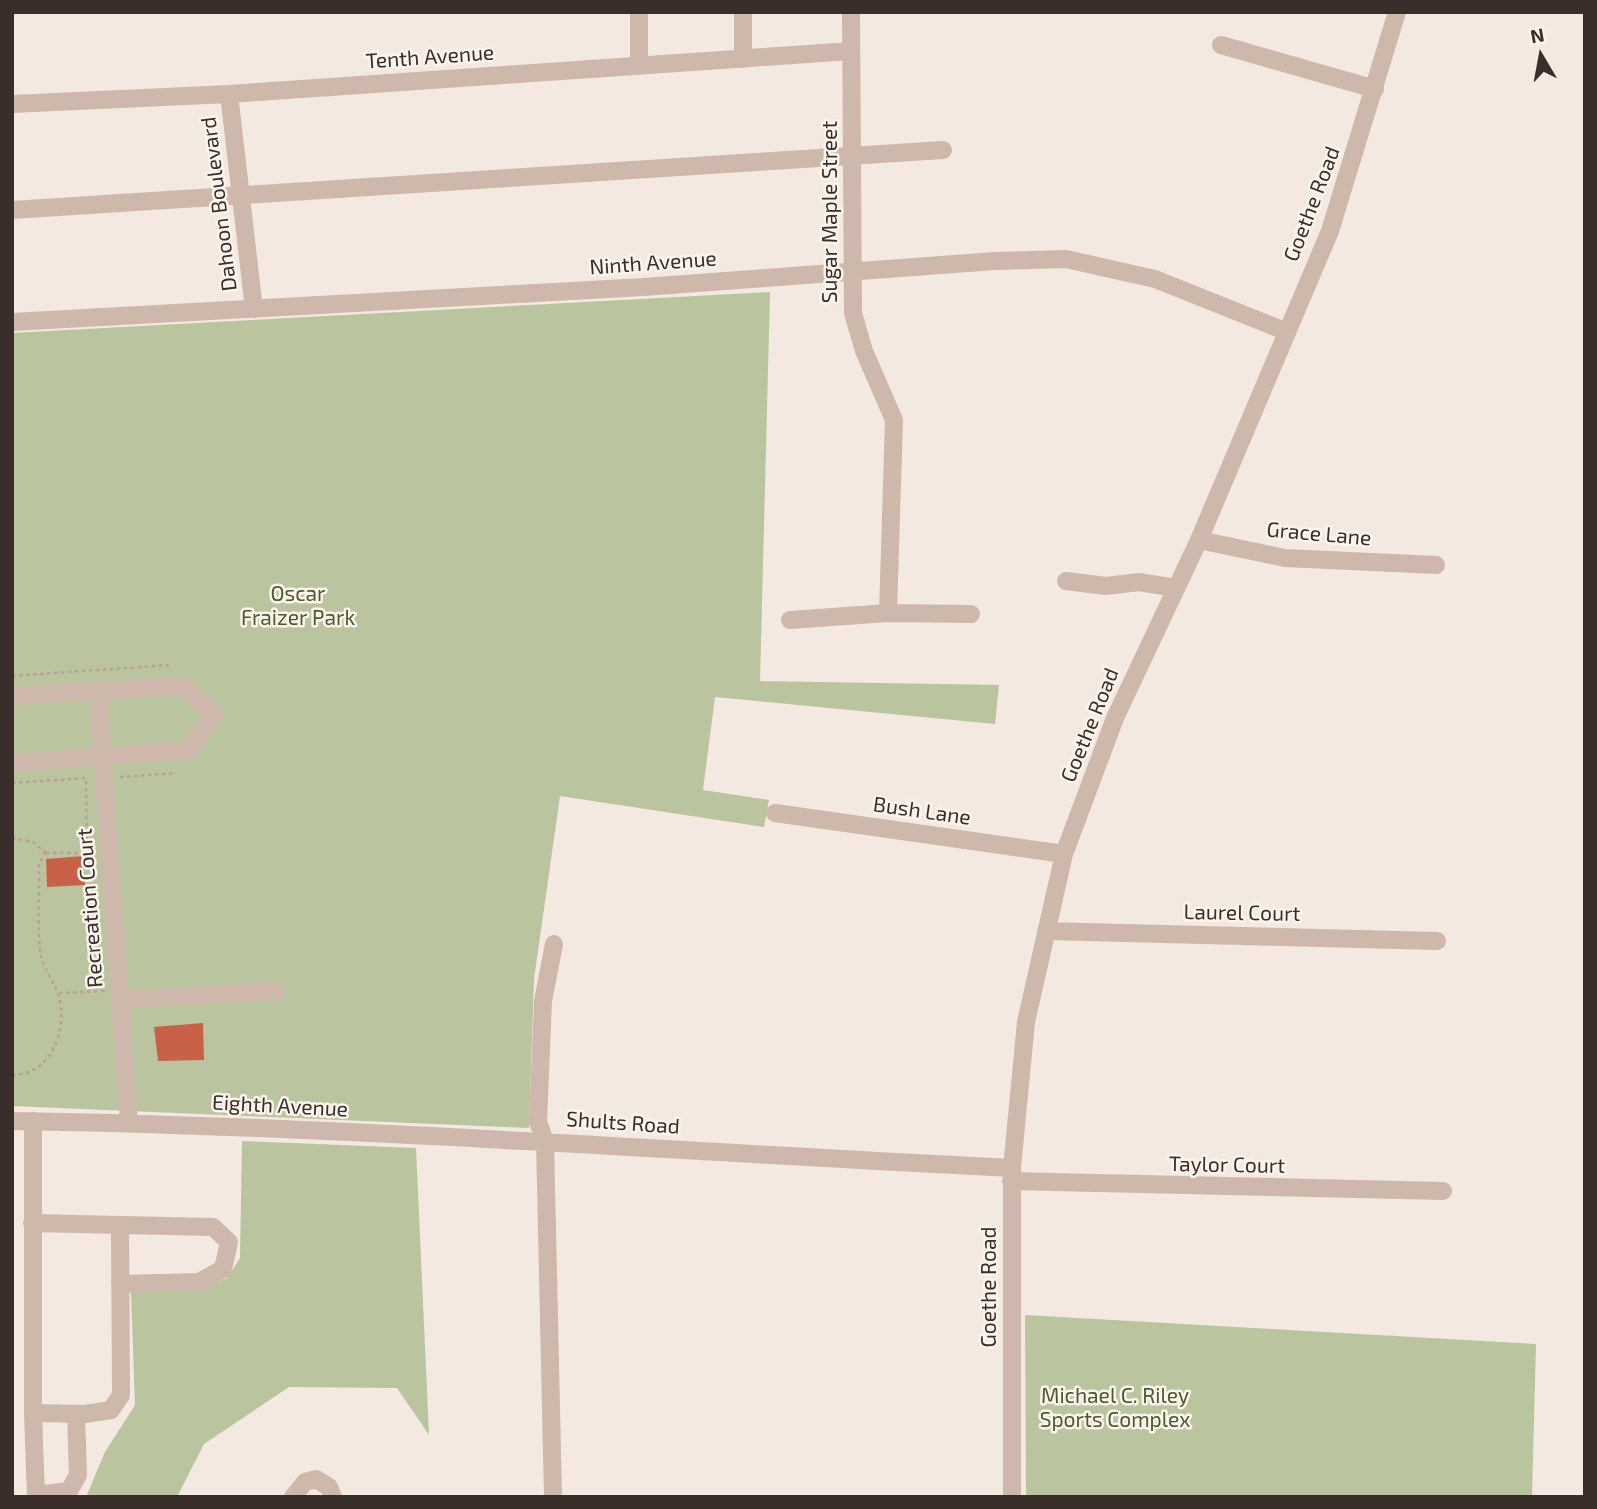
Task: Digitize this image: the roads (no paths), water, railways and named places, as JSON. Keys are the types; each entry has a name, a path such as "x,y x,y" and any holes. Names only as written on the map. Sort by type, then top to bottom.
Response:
{"street":[{"path":"639,12 639,65"},
{"path":"743,12 743,59"},
{"name":"Sugar Maple Street","path":"851,12 853,313 864,351 894,420 888,613"},
{"name":"Goethe Road","path":"1012,1497 1011,1175 1026,1021 1064,854 1115,718 1199,540 1285,331 1330,230 1376,89 1397,12"},
{"path":"1221,45 1376,89"},
{"name":"Tenth Avenue","path":"12,104 229,94 852,51"},
{"name":"Dahoon Boulevard","path":"229,94 254,309"},
{"path":"12,210 853,158 943,150"},
{"name":"Ninth Avenue","path":"12,322 644,287 851,271 1066,259 1155,279 1285,331"},
{"name":"Grace Lane","path":"1199,540 1285,558 1436,565"},
{"path":"1066,581 1106,586 1139,582 1176,588"},
{"path":"790,620 888,613 971,614"},
{"path":"12,696 181,686 215,714 188,750 12,763"},
{"name":"Recreation Court","path":"98,692 102,757 94,778 109,853 129,1122"},
{"name":"Bush Lane","path":"775,813 1064,854"},
{"name":"Laurel Court","path":"1046,931 1437,941"},
{"path":"545,1141 538,1122 543,1001 554,944"},
{"path":"119,995 276,991"},
{"name":"Eighth Avenue","path":"12,1121 129,1122 545,1141"},
{"path":"33,1121 33,1413 36,1496 69,1491 78,1475 76,1414"},
{"name":"Shults Road","path":"553,1497 545,1141 1011,1175"},
{"name":"Taylor Court","path":"1011,1175 1443,1191"},
{"path":"32,1223 213,1227 229,1242 223,1269 199,1282 120,1284"},
{"path":"33,1413 76,1414 111,1410 121,1395 120,1225"},
{"path":"293,1497 305,1482 316,1479 329,1487 333,1497"}],"park label":[{"name":"Oscar Fraizer Park","path":"298,606"},
{"name":"Michael C. Riley Sports Complex","path":"1115,1408"}]}
